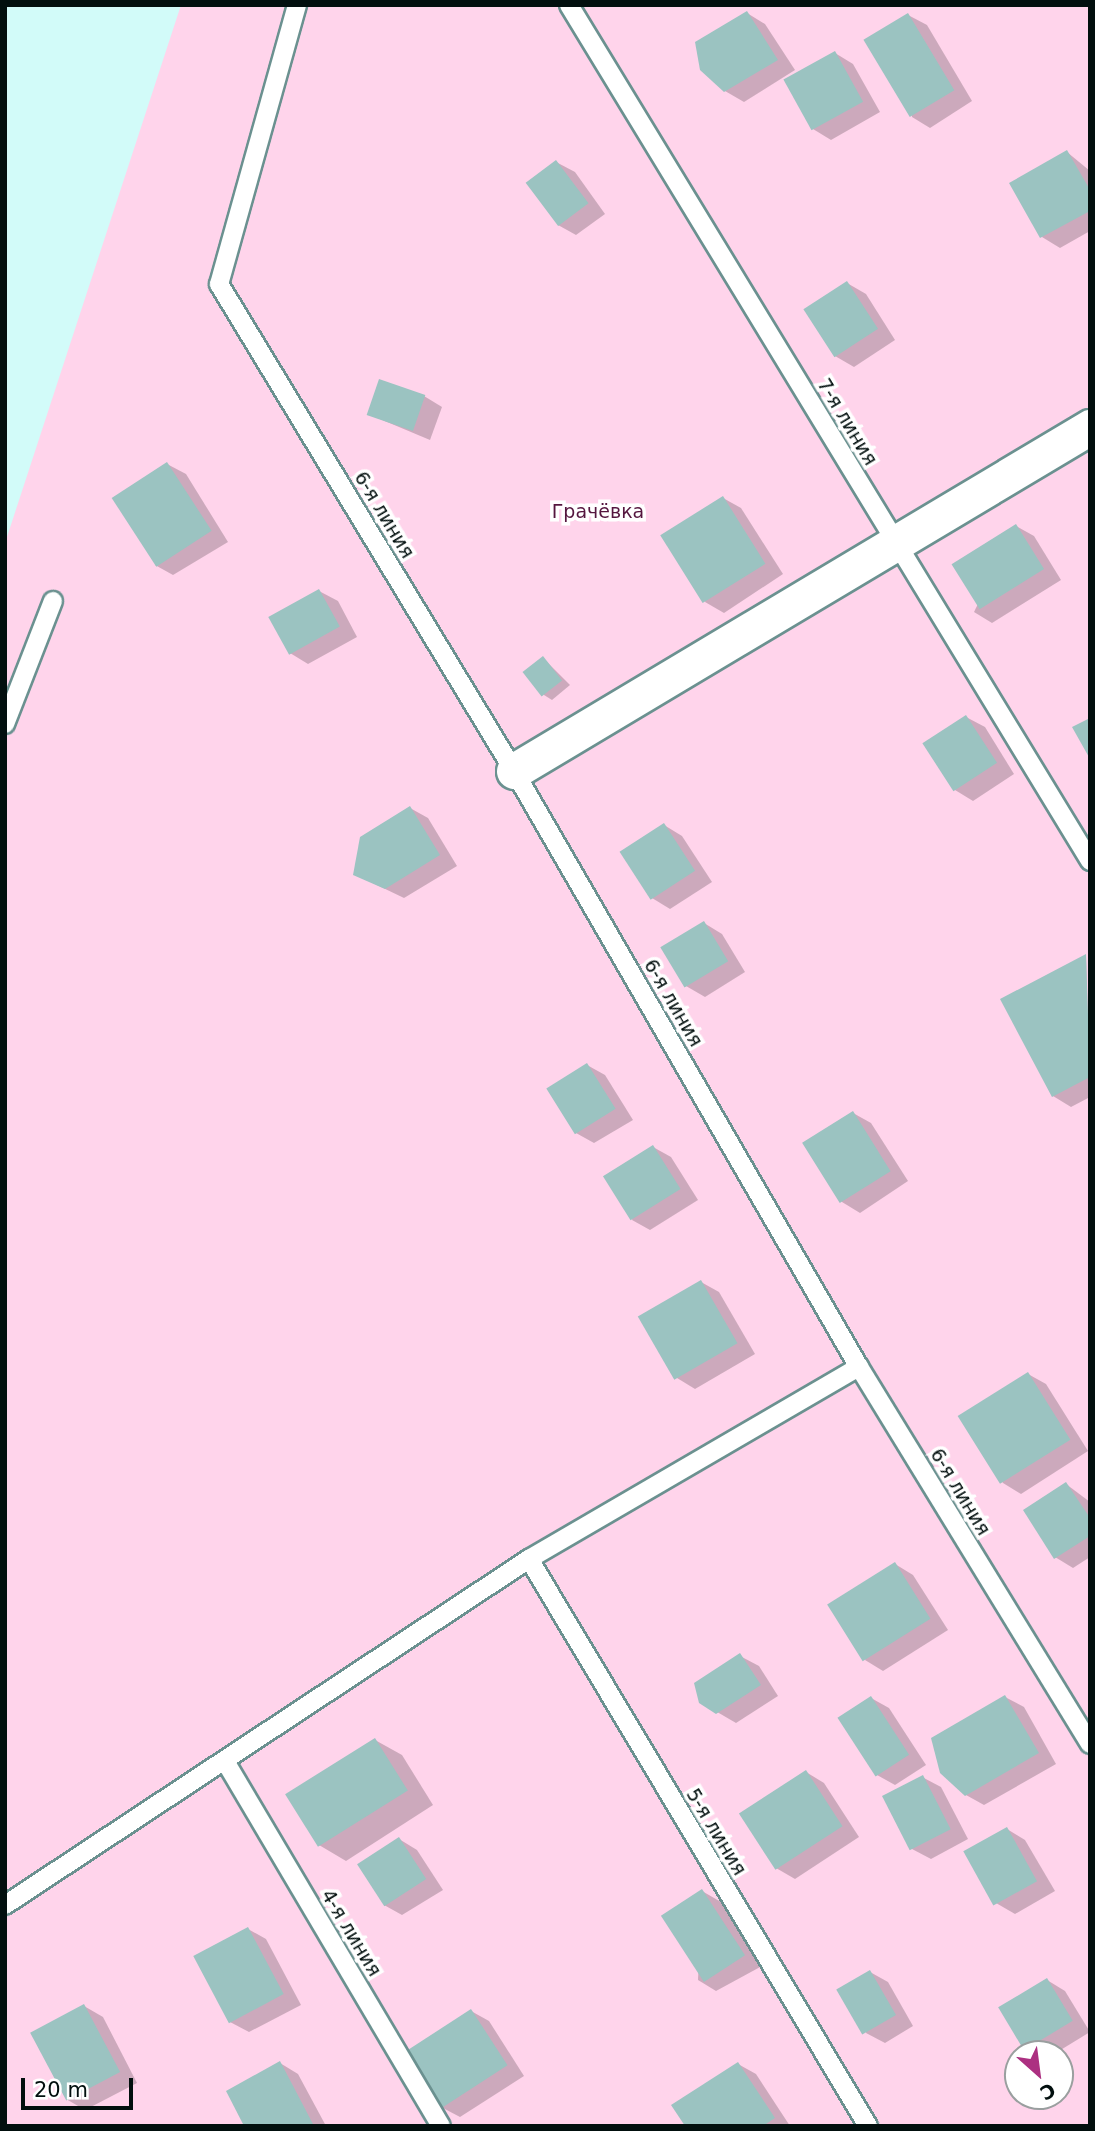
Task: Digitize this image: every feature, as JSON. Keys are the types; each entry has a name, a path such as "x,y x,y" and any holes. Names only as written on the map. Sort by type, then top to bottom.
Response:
{"street":[{"path":"514,771 1090,427"}],"lane":[{"name":"6-я линия","path":"297,5 219,284 514,771 859,1367 1090,1744"},
{"name":"7-я линия","path":"569,5 1090,861"},
{"path":"5,724 53,601"},
{"path":"5,1905 529,1559 859,1367"},
{"name":"5-я линия","path":"529,1559 868,2126"},
{"name":"4-я линия","path":"225,1761 441,2126"}],"green space":[{"name":"Грачёвка","path":"181,5 1090,5 1090,2126 5,2126 5,543"}],"building":[{"path":"747,11 778,60 724,92 700,70 695,42"},
{"path":"908,13 954,90 910,117 863,40"},
{"path":"835,51 863,102 812,130 783,80"},
{"path":"1067,150 1090,190 1090,211 1040,238 1009,183"},
{"path":"556,160 588,203 558,226 526,183"},
{"path":"847,281 878,329 834,357 803,309"},
{"path":"379,379 425,395 413,431 367,415"},
{"path":"167,462 212,531 156,567 112,498"},
{"path":"723,496 765,564 703,603 660,535"},
{"path":"1016,524 1044,569 980,609 952,564"},
{"path":"319,589 340,627 289,655 268,617"},
{"path":"543,656 562,680 542,696 523,672"},
{"path":"966,715 997,763 953,791 922,743"},
{"path":"1090,718 1090,759 1072,727"},
{"path":"410,806 440,855 385,889 353,875 360,837"},
{"path":"664,823 695,871 651,900 620,852"},
{"path":"704,921 728,961 684,988 660,947"},
{"path":"1086,954 1090,1077 1052,1097 1000,999"},
{"path":"587,1063 616,1109 575,1134 546,1088"},
{"path":"853,1111 891,1171 840,1203 802,1143"},
{"path":"653,1145 681,1189 631,1220 603,1176"},
{"path":"701,1280 738,1343 674,1380 638,1316"},
{"path":"1028,1372 1070,1440 1000,1484 958,1416"},
{"path":"1066,1482 1090,1518 1090,1536 1054,1559 1023,1510"},
{"path":"895,1562 931,1619 863,1661 827,1604"},
{"path":"740,1653 761,1685 716,1714 699,1703 694,1683"},
{"path":"1005,1695 1039,1753 965,1796 940,1773 931,1738"},
{"path":"871,1696 909,1755 876,1776 837,1718"},
{"path":"375,1738 408,1791 318,1847 285,1794"},
{"path":"806,1770 842,1826 775,1870 739,1814"},
{"path":"923,1775 951,1829 910,1850 882,1796"},
{"path":"1007,1827 1037,1881 993,1905 963,1851"},
{"path":"399,1837 426,1879 384,1906 357,1864"},
{"path":"702,1889 745,1955 704,1982 661,1916"},
{"path":"248,1927 284,1994 229,2023 193,1956"},
{"path":"870,1970 896,2015 862,2035 836,1990"},
{"path":"1047,1978 1073,2021 1041,2040 1018,2040 998,2007"},
{"path":"84,2004 120,2072 66,2101 30,2033"},
{"path":"471,2009 507,2065 441,2108 405,2052"},
{"path":"280,2061 314,2126 244,2126 226,2091"},
{"path":"738,2062 775,2118 763,2126 685,2126 671,2105"}]}
